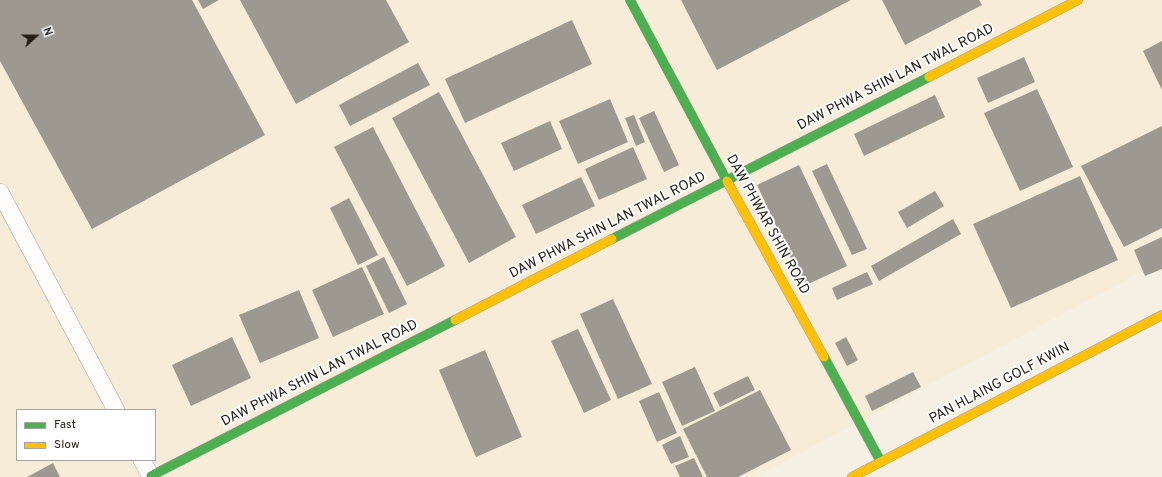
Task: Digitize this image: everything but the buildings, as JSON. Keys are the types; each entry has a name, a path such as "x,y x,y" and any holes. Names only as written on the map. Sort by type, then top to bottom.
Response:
{"street":[{"name":"DAW PHWAR SHIN ROAD","path":"630,0 881,462"},
{"name":"DAW PHWA SHIN LAN TWAL ROAD","path":"151,477 1078,0"},
{"path":"0,192 115,409"},
{"name":"PAN HLAING GOLF KWIN","path":"852,477 1162,315"},
{"path":"143,461 151,477"}],"shaded area":[{"path":"0,0 1162,0 1162,261 755,477 0,477"}],"traffic: fast":[{"path":"630,0 727,181"},
{"path":"612,239 929,77"},
{"path":"151,476 455,320"},
{"path":"824,357 881,462"}],"traffic: slow":[{"path":"929,77 1078,0"},
{"path":"727,181 824,357"},
{"path":"455,320 612,239"},
{"path":"852,477 1162,315"}]}
